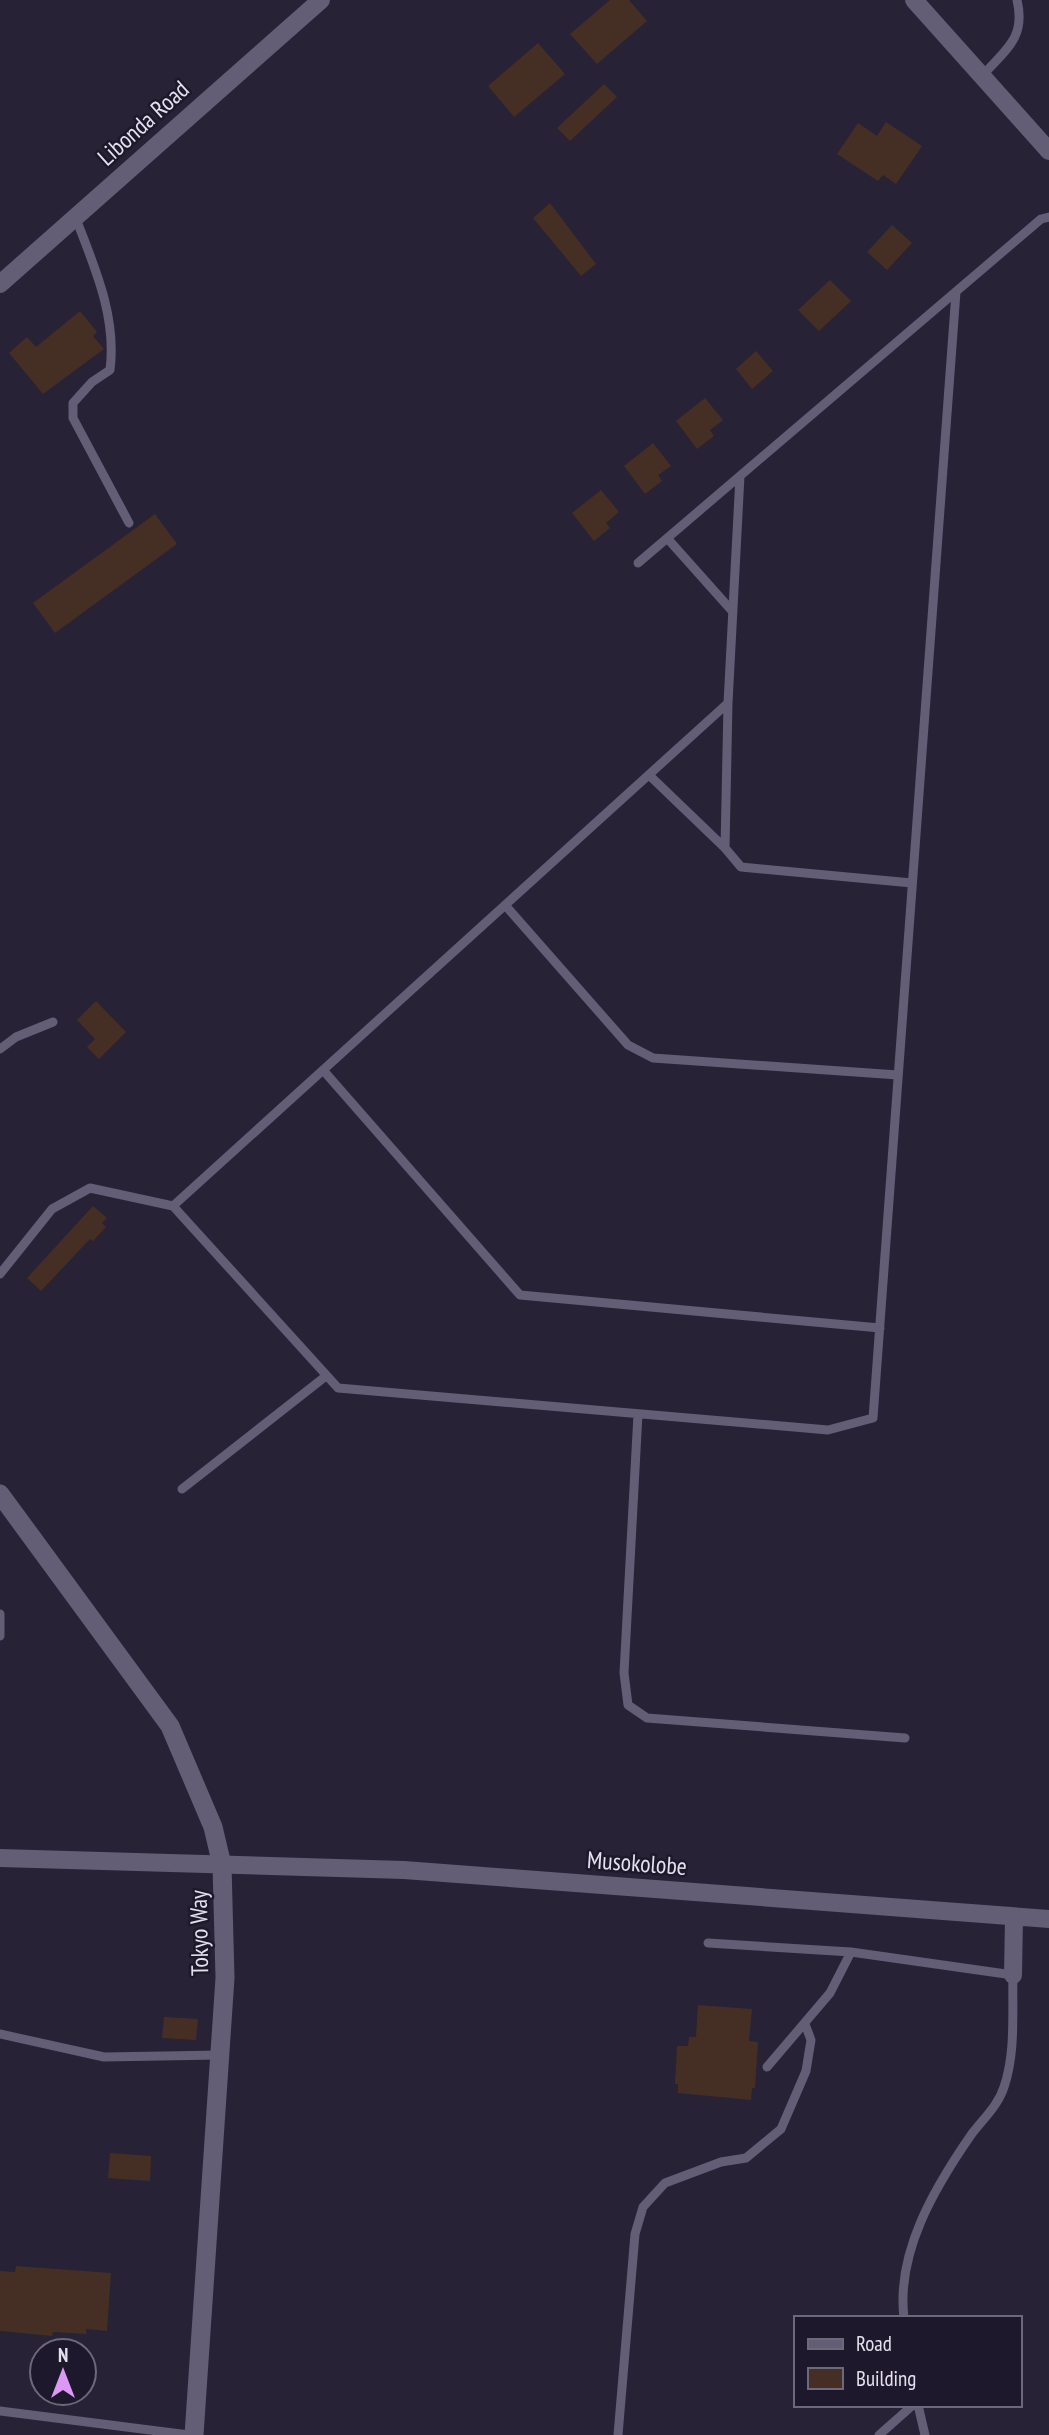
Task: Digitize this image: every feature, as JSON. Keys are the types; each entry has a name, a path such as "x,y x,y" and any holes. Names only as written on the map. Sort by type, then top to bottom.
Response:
{"street":[{"name":"Libonda Road","path":"0,284 321,0"},
{"path":"914,0 1049,151"},
{"name":"Tokyo Way","path":"0,1493 170,1726 213,1827 222,1865 225,1979 192,2435"},
{"name":"Musokolobe","path":"0,1858 404,1870 1049,1919"},
{"path":"1013,1975 1014,1917"}],"lane":[{"path":"982,76 1015,40 1021,26 1017,0"},
{"path":"75,216 105,295 113,346 110,370 92,382 73,403 73,418 129,523"},
{"path":"638,563 1041,219 1049,217"},
{"path":"0,1274 52,1209 90,1188 173,1206 338,1388 828,1430 873,1418 956,292"},
{"path":"725,848 728,703 740,476"},
{"path":"667,538 733,612"},
{"path":"173,1206 728,703"},
{"path":"649,775 725,848 741,867 912,883"},
{"path":"505,905 628,1045 653,1058 898,1075"},
{"path":"0,1049 16,1037 53,1022"},
{"path":"323,1070 520,1295 880,1328"},
{"path":"182,1489 326,1376"},
{"path":"638,1414 624,1673 628,1705 647,1718 905,1738"},
{"path":"0,1614 0,1636"},
{"path":"708,1943 851,1952 1013,1975 1010,2060 1004,2087 996,2105 944,2177 914,2239 902,2298 904,2316"},
{"path":"767,2067 830,1993 851,1952"},
{"path":"618,2435 635,2234 643,2207 665,2183 721,2162 746,2158 781,2129 806,2071 811,2040 805,2024"},
{"path":"0,2034 104,2057 220,2054"},
{"path":"879,2435 914,2407"},
{"path":"917,2407 925,2435"},
{"path":"0,2411 192,2435"}],"building":[{"path":"610,0 629,0 647,21 597,64 570,34"},
{"path":"538,43 565,74 514,117 488,86"},
{"path":"604,84 617,97 570,141 557,128"},
{"path":"886,122 922,146 896,184 883,175 878,181 837,154 858,123 877,136"},
{"path":"550,203 596,264 581,276 533,218"},
{"path":"892,225 912,243 887,270 867,252"},
{"path":"830,280 851,301 819,331 798,310"},
{"path":"80,311 97,332 93,336 104,349 43,394 9,353 27,337 36,347"},
{"path":"756,351 773,371 752,389 736,369"},
{"path":"705,398 723,420 710,430 714,436 697,449 676,421"},
{"path":"653,443 671,466 658,475 662,481 645,494 624,466"},
{"path":"601,490 619,512 606,523 610,528 594,541 572,513"},
{"path":"155,514 177,544 55,633 33,603"},
{"path":"96,1001 126,1032 99,1059 87,1047 95,1039 77,1020"},
{"path":"93,1206 107,1218 102,1223 106,1227 93,1241 90,1239 41,1291 27,1278"},
{"path":"698,2005 752,2009 749,2041 758,2042 755,2088 752,2088 751,2100 678,2093 678,2084 675,2084 677,2046 688,2046 689,2037 696,2037"},
{"path":"164,2017 198,2019 196,2040 162,2038"},
{"path":"110,2153 151,2156 150,2181 108,2178"},
{"path":"16,2266 111,2273 107,2331 86,2329 86,2334 53,2332 52,2336 0,2331 0,2271 15,2272"}]}
